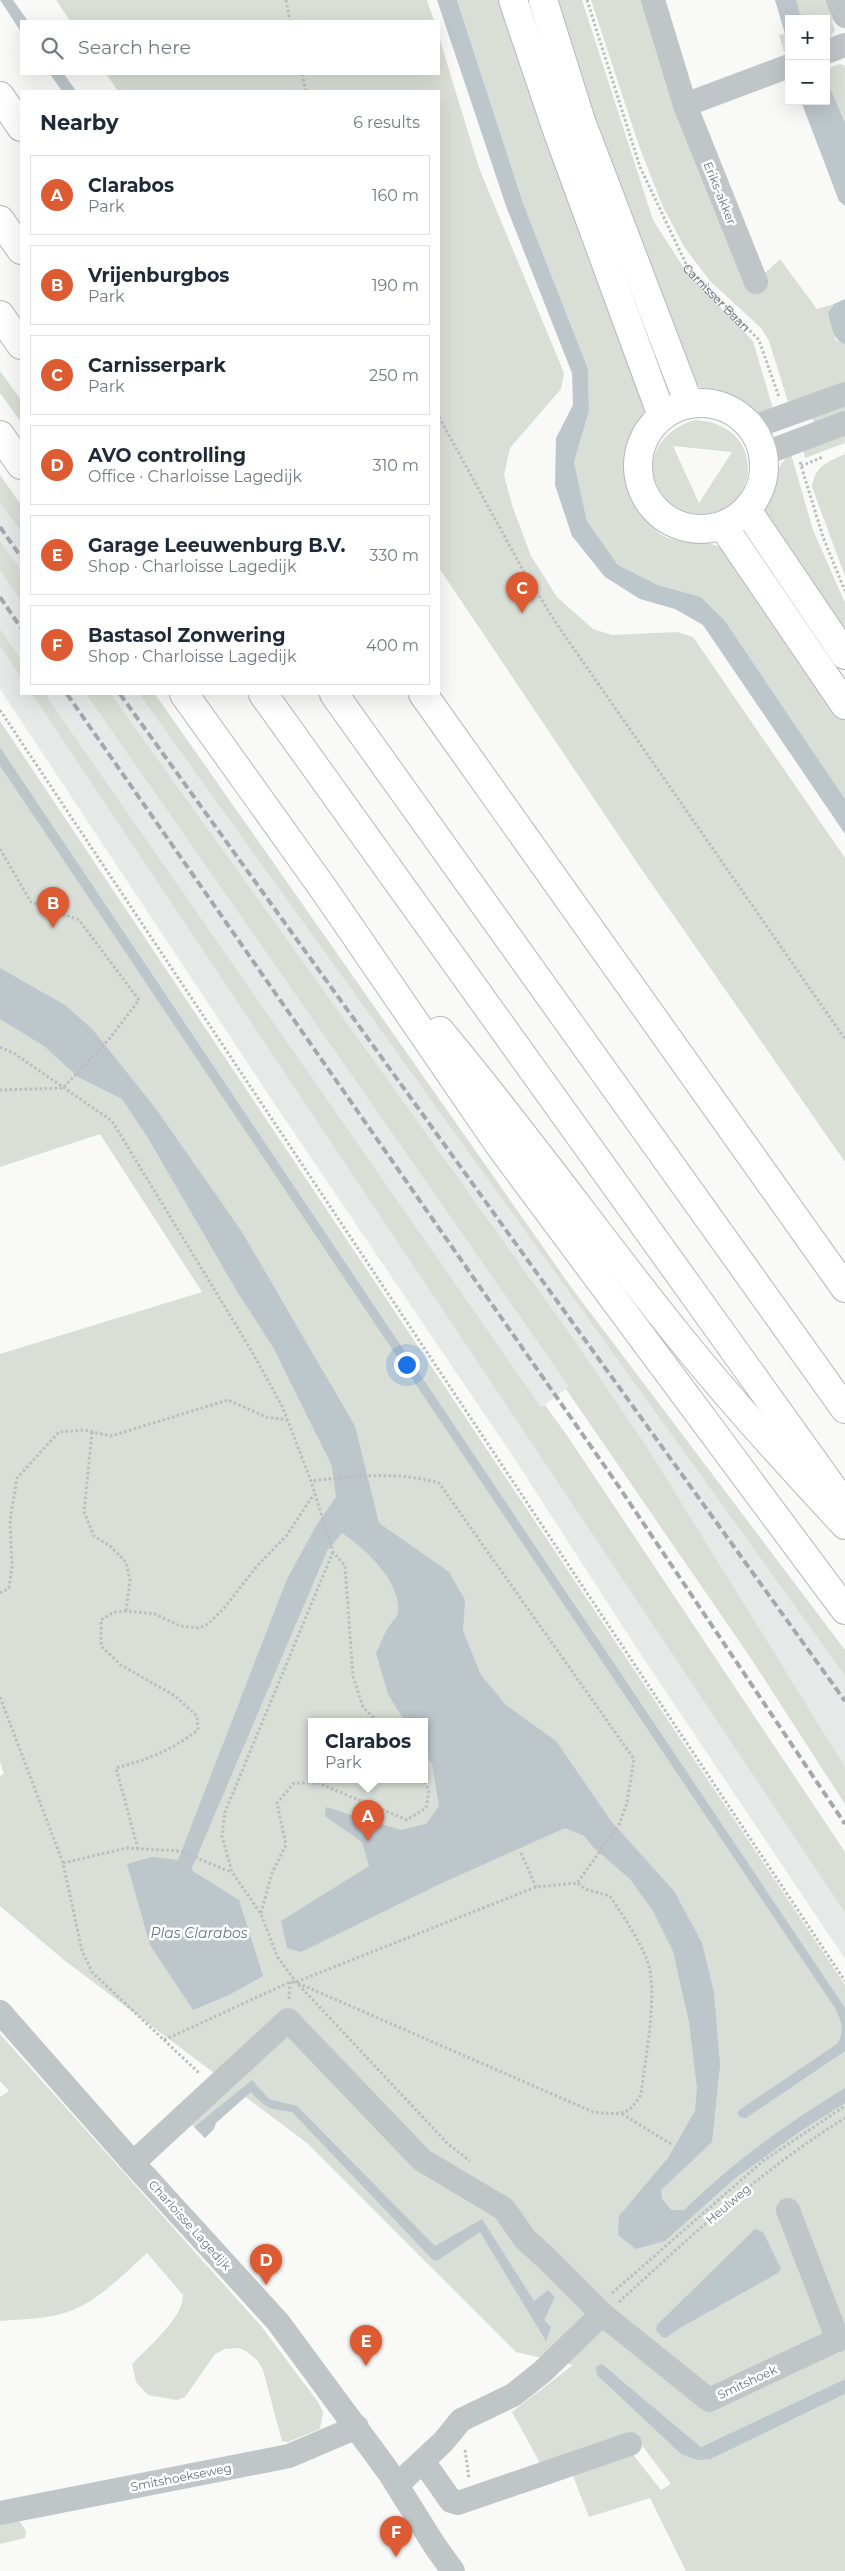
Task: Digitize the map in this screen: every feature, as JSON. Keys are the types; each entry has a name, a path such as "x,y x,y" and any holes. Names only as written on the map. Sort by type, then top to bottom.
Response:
{"main road":[{"path":"514,0 558,133 662,416"},
{"path":"543,0 581,121 689,404"},
{"path":"0,96 20,126"},
{"path":"0,220 20,249"},
{"path":"0,315 20,344"},
{"path":"706,403 724,407 739,416 751,428 763,454 762,484 747,510 723,526 691,529 676,524 662,516 646,497 638,474 638,458 642,442 651,428 662,416 689,404 706,403"},
{"path":"0,435 20,464"},
{"path":"747,510 845,655"},
{"path":"723,526 845,705"},
{"path":"185,695 324,891 500,1146 845,1610"},
{"path":"264,695 845,1505"},
{"path":"335,695 845,1409"},
{"path":"424,695 845,1288"},
{"path":"324,891 500,1104 661,1314 750,1423 845,1525"}],"street":[{"name":"Eriks-akker","path":"654,0 685,104 756,282"},
{"path":"838,0 845,16"},
{"path":"830,51 845,45"},
{"path":"685,104 785,67"},
{"path":"751,428 845,394"},
{"path":"763,454 845,423"},
{"name":"Charloisse Lagedijk","path":"0,2012 133,2163 278,2322 366,2433 452,2571"},
{"path":"133,2163 288,2020 422,2160 504,2209 524,2239 604,2305 542,2372 513,2395 461,2420 423,2461 398,2484"},
{"path":"788,2210 841,2338"},
{"name":"Smitshoek","path":"604,2305 709,2400 841,2338"},
{"name":"Smitshoekseweg","path":"0,2513 289,2456 366,2433"},
{"path":"423,2461 451,2500 458,2503 630,2444"}],"path":[{"path":"286,0 290,20"},
{"name":"Carnisser Baan","path":"587,0 640,167 688,268 759,340 785,415"},
{"path":"302,75 306,90"},
{"path":"440,419 523,570 556,623 845,1039"},
{"path":"794,441 823,537 845,592"},
{"path":"0,710 845,1981"},
{"path":"0,849 31,902 79,920 139,1000 110,1038 63,1088 0,1090"},
{"path":"0,1047 15,1054 112,1122 251,1350 288,1420 315,1494 333,1552 345,1566 353,1676 363,1707 374,1718"},
{"path":"0,1594 9,1588 12,1566 10,1520 17,1478 58,1432 84,1430 111,1436 228,1400 266,1417 288,1420"},
{"path":"92,1432 84,1512 94,1536 110,1546 126,1562 130,1580 126,1611"},
{"path":"310,1481 381,1476 418,1477 439,1483 634,1760 627,1803 619,1825 593,1864 577,1883"},
{"path":"138,1849 116,1768 149,1759 175,1747 198,1730 197,1716 175,1696 121,1665 101,1646 101,1620 114,1612 126,1611 155,1614 180,1626 199,1628 208,1624 225,1608 257,1566 287,1534 315,1494"},
{"path":"333,1552 224,1812 222,1836 232,1872 261,1914 277,1956 296,1982 448,2144 474,2164"},
{"path":"0,1697 62,1862 82,1951 92,1972 214,2088"},
{"path":"261,1914 272,1873 286,1846 277,1803 294,1783 308,1782"},
{"path":"320,1783 407,1820 426,1808 429,1791 425,1783"},
{"path":"62,1862 127,1848 180,1850 232,1872"},
{"path":"521,1853 536,1887"},
{"path":"164,2040 290,1982 296,1982 536,1887 577,1883 585,1889 610,1896 636,1936 648,1961 652,1986 641,2094 634,2108 621,2114"},
{"path":"296,1982 422,2035 593,2112 621,2114 671,2144"},
{"path":"612,2292 762,2161 845,2106"},
{"name":"Heulweg","path":"604,2305 751,2183 845,2118"},
{"path":"461,2420 472,2499"}],"shaded area":[{"path":"56,0 427,0 434,20 69,20"},
{"path":"457,0 510,0 647,406 639,420 628,450 626,480 629,495 636,508 662,535 670,539 715,545 725,550 738,562 845,718 845,799 725,621 701,597 658,585 618,565 587,521 574,462 589,411 588,369 523,203"},
{"path":"554,0 582,0 653,220 687,273 753,341 774,412 765,416 746,411 735,402 709,395 690,378 610,177"},
{"path":"591,0 646,0 763,275 780,259 817,309 834,304 828,313 836,340 845,344 845,386 789,405 769,341 761,328 710,281 685,248 663,207 638,143"},
{"path":"796,0 830,0 837,18 832,21 835,30 830,38 830,15 800,14"},
{"path":"785,34 784,52 779,35"},
{"path":"440,40 479,168 564,373 561,389 510,448 504,475 512,505 531,556 557,597 593,629 612,635 677,632 693,637 845,858 845,1162 640,867 440,569 440,90 117,90 107,75 440,75"},
{"path":"840,64 845,66 845,123 830,90 830,68"},
{"path":"0,371 20,399 20,421 0,393"},
{"path":"845,402 845,415 815,425 810,413"},
{"path":"695,420 721,426 738,439 746,456 747,474 742,492 730,506 713,514 691,514 680,510 665,498 657,486 653,473 653,461 656,450 671,432","holes":["673,446 732,452 699,503"]},
{"path":"845,433 845,443 805,458 803,448"},
{"path":"791,454 813,530 845,603 845,645 764,515 777,472 781,464"},
{"path":"845,454 845,576 812,487 819,469"},
{"path":"0,475 20,504 20,531 0,502"},
{"path":"0,502 20,531 20,569 0,541"},
{"path":"0,541 20,569 20,600 0,571"},
{"path":"0,571 20,600 20,658 0,629"},
{"path":"0,629 20,658 20,676 0,646"},
{"path":"0,646 20,676 20,695 33,695 845,1913 845,1959 636,1647 516,1461 274,1103 0,689"},
{"path":"33,695 46,695 541,1407 545,1405 566,1434 845,1852 845,1913"},
{"path":"46,695 87,695 569,1387 541,1407"},
{"path":"87,695 112,695 573,1338 647,1447 845,1767 845,1804 750,1657 566,1389 569,1387"},
{"path":"112,695 140,695 845,1676 845,1767 647,1447 573,1338"},
{"path":"140,695 156,695 571,1287 845,1650 845,1676"},
{"path":"0,721 845,1985 845,2326 708,2411 845,2347 845,2379 701,2447 614,2374 597,2370 598,2375 681,2454 711,2459 845,2394 845,2571 686,2571 650,2498 589,2517 573,2476 631,2452 661,2490 671,2484 632,2432 540,2463 512,2412 573,2365 516,2352 307,2143 239,2092 194,2127 190,2122 230,2085 64,1960 0,1906 0,1776 4,1774 0,1761 0,1354 202,1292 100,1134 0,1167 0,766 129,958 592,1630 0,747"},
{"path":"0,2034 261,2326 318,2402 323,2412 320,2429 288,2442 282,2441 263,2370 257,2360 239,2348 225,2349 215,2354 185,2397 177,2400 148,2395 136,2382 132,2364 164,2332 178,2313 183,2295 147,2253 103,2292 73,2310 46,2317 0,2321 0,2097 9,2091 0,2081"},
{"path":"9,2521 20,2522 26,2531 25,2538 0,2544 0,2523"}],"water":[{"path":"0,0 13,0 27,20 20,20 20,30"},
{"path":"437,0 457,0 523,203 588,369 589,411 574,462 587,521 618,565 658,585 701,597 725,621 845,799 845,834 703,625 675,609 640,599 605,577 572,536 555,485 556,438 573,405 572,373 506,206"},
{"path":"775,0 796,0 800,14 804,15 785,15 785,34"},
{"path":"51,75 65,75 75,90 61,90"},
{"path":"830,90 845,123 845,206 839,201 803,105 830,105"},
{"path":"845,299 845,344 835,336 828,313 834,304"},
{"path":"0,747 845,2008 845,2051 746,2118 740,2117 737,2113 837,2044 842,2027 835,2008 0,766"},
{"name":"Plas Clarabos","path":"0,968 65,1005 93,1030 156,1109 242,1232 355,1426 379,1523 449,1572 465,1600 463,1631 481,1675 506,1705 556,1741 611,1821 674,1891 702,1943 714,1993 720,2065 712,2142 661,2190 662,2199 671,2210 684,2210 721,2176 761,2144 845,2088 845,2103 802,2130 734,2179 665,2241 636,2249 618,2235 619,2216 668,2158 695,2111 697,2088 689,2022 673,1951 653,1911 630,1879 594,1848 584,1836 565,1828 442,1883 301,1952 287,1948 281,1921 369,1866 362,1842 325,1816 326,1807 401,1830 426,1824 439,1806 432,1764 428,1758 428,1718 403,1718 388,1694 376,1653 386,1631 398,1614 398,1601 394,1589 380,1567 361,1547 342,1533 327,1551 191,1870 239,1900 263,1976 231,1994 193,2010 150,1945 127,1864 152,1857 178,1860 287,1579 316,1526 336,1497 332,1466 273,1347 238,1293 148,1138 122,1099 78,1077 44,1046 0,1019"},
{"path":"252,2080 269,2099 297,2106 435,2246 482,2219 534,2301 548,2290 555,2297 544,2320 551,2327 546,2341 480,2232 437,2261 432,2259 292,2112 268,2107 260,2102 251,2092 216,2123 214,2129 205,2138 194,2127"},
{"path":"755,2229 763,2232 781,2269 778,2273 678,2329 666,2338 662,2337 656,2330 657,2325"},
{"path":"602,2364 701,2447 845,2379 845,2394 711,2459 697,2460 681,2454 597,2375 596,2367"}],"railway":[{"path":"0,527 20,556"},
{"path":"0,597 20,627"},
{"path":"68,695 615,1481 845,1824"},
{"path":"121,695 845,1701"}],"place":[{"name":"Carnisserpark","path":"522,613"},
{"name":"Vrijenburgbos","path":"53,928"},
{"name":"Clarabos","path":"368,1841"},
{"name":"AVO controlling","path":"266,2285"},
{"name":"Garage Leeuwenburg B.V.","path":"366,2366"},
{"name":"Bastasol Zonwering","path":"396,2557"}]}
